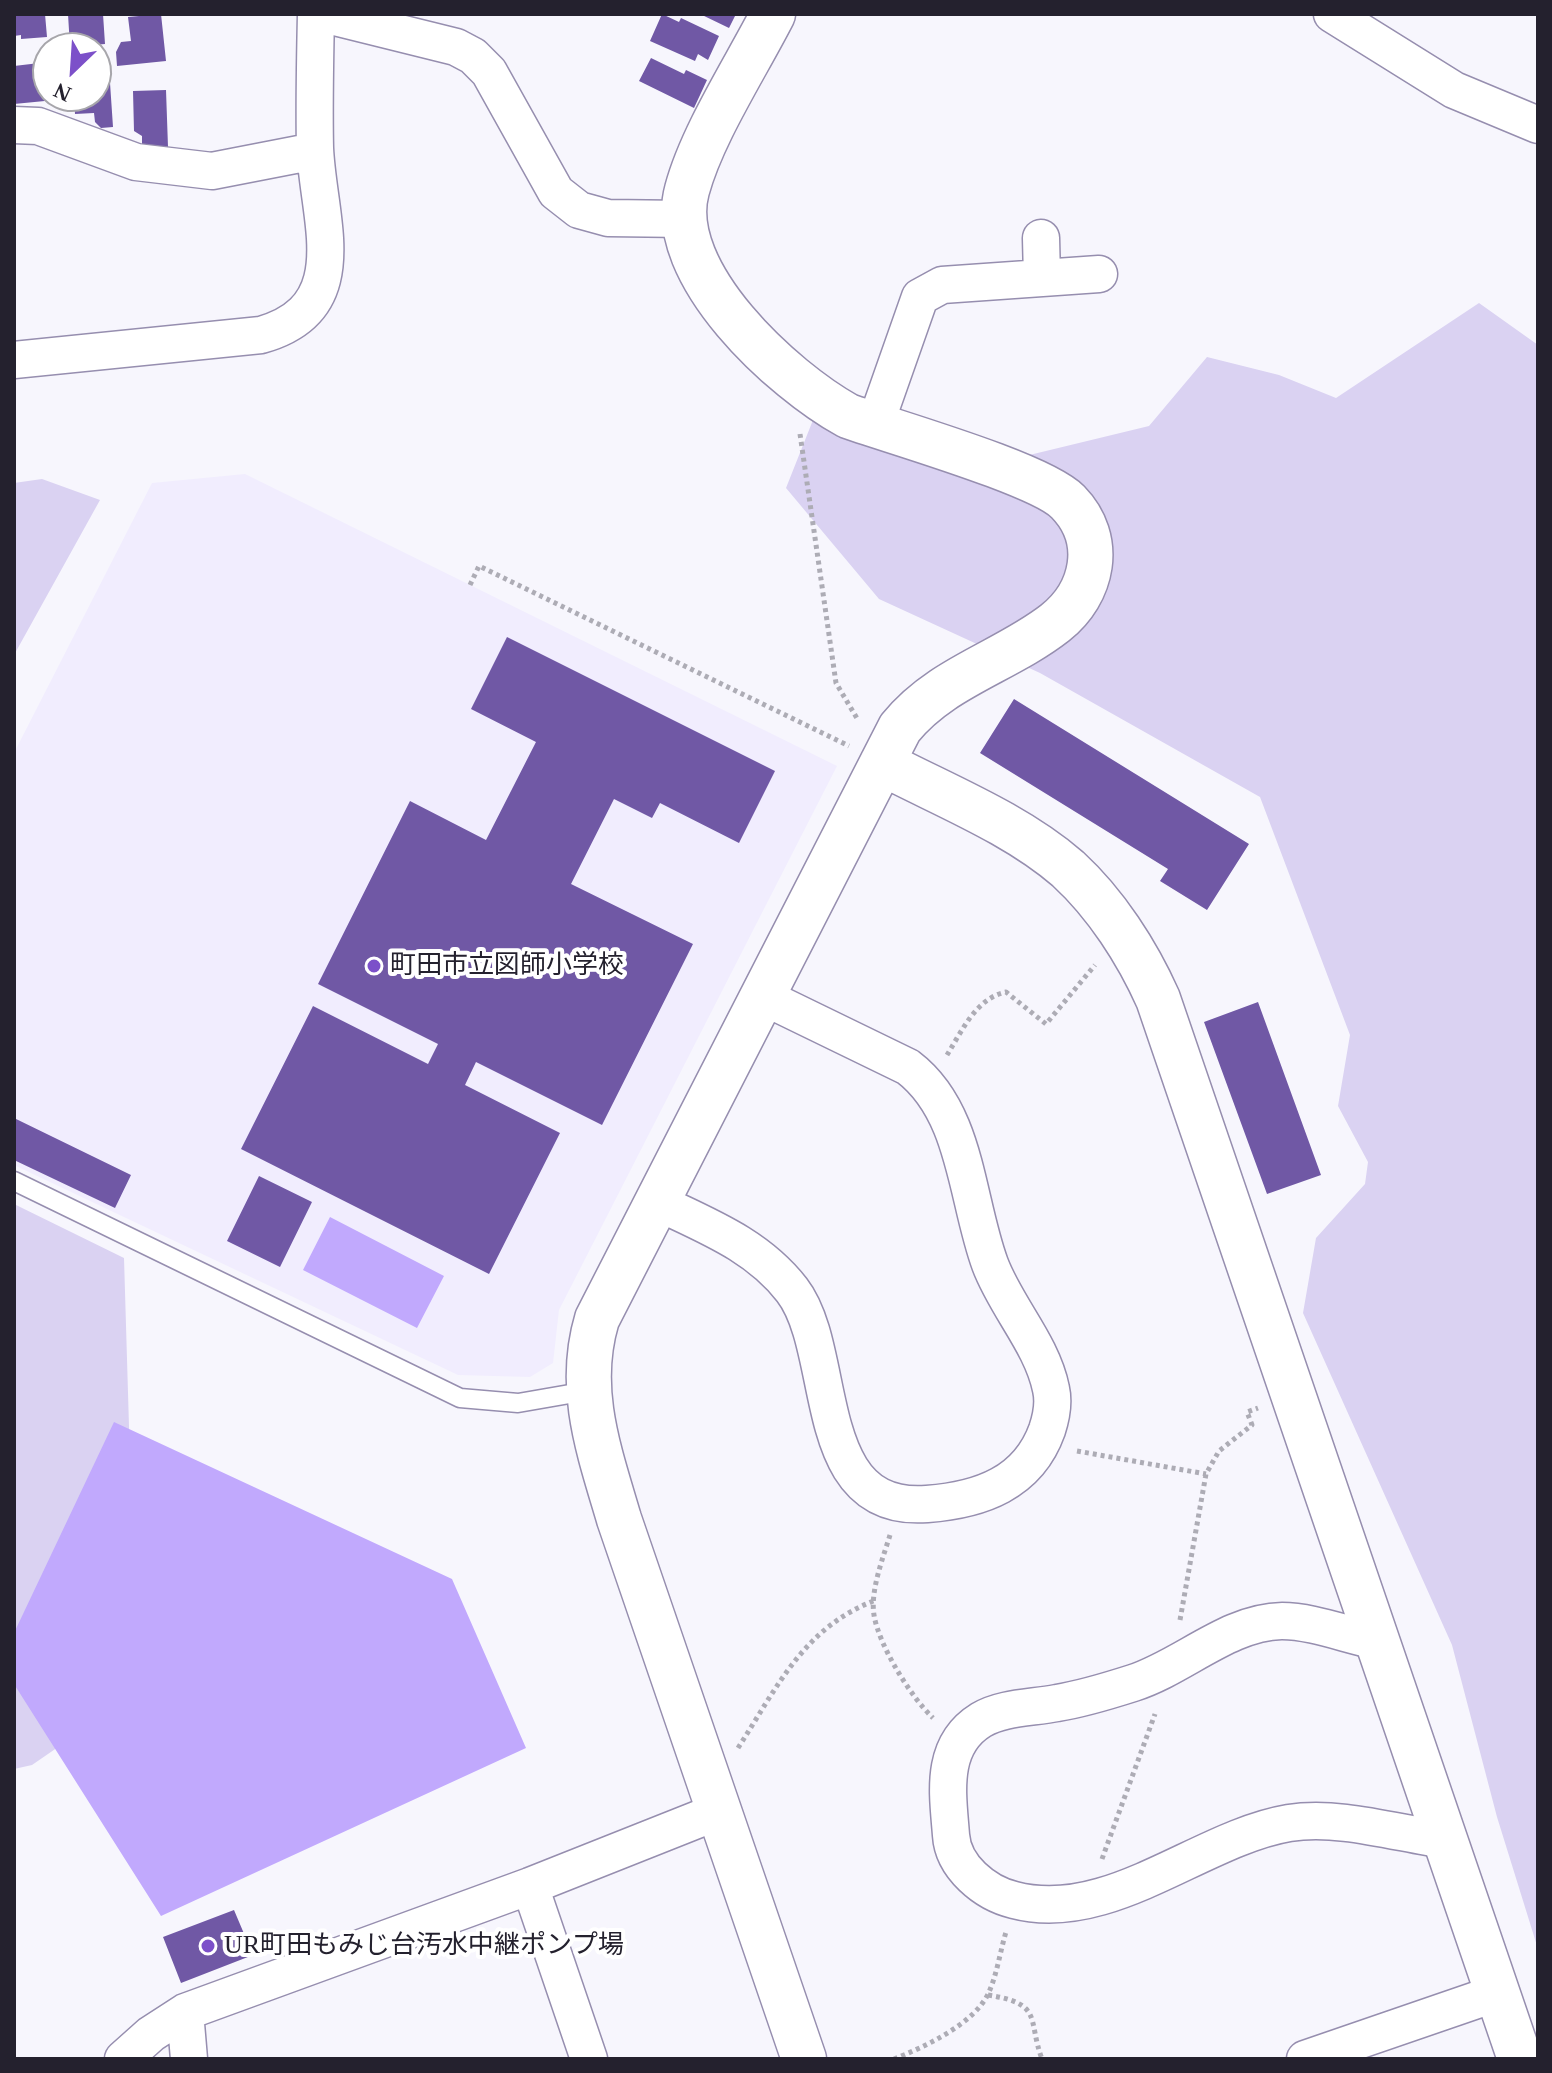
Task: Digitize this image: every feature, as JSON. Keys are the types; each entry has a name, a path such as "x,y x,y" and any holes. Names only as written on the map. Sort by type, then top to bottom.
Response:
{"street":[{"path":"14,360 261,335 283,329 311,307 325,273 327,246 315,151 316,14"},
{"path":"323,14 456,47 473,56 489,72 556,192 579,210 608,218 686,219"},
{"path":"773,14 699,158 686,192 686,219 691,245 705,280 762,351 821,401 875,425 1036,482 1068,501 1087,533 1092,560 1087,585 1076,604 1053,624 919,704 900,728 597,1319 590,1342 587,1391 593,1430 619,1519 804,2059"},
{"path":"1332,14 1454,90 1538,125"},
{"path":"14,125 38,126 136,162 212,171 315,151"},
{"path":"1041,238 1042,278"},
{"path":"875,425 920,297 942,285 1099,274"},
{"path":"882,763 1010,829 1067,869 1100,904 1142,964 1158,999 1520,2059"},
{"path":"657,1202 734,1238 765,1260 793,1291 810,1319 825,1403 840,1449 854,1474 877,1492 900,1502 925,1504 963,1498 1007,1483 1031,1464 1051,1419 1052,1390 1041,1359 990,1263 948,1119 929,1083 908,1067 762,996"},
{"path":"1377,1641 1284,1621 1248,1626 1135,1682 1059,1703 1013,1709 980,1721 959,1744 946,1772 952,1848 984,1887 1014,1900 1067,1903 1128,1887 1222,1844 1291,1823 1331,1822 1445,1840"},
{"path":"123,2059 151,2034 185,2012 530,1886 716,1800"},
{"path":"530,1886 589,2059"},
{"path":"1305,2059 1497,1993"},
{"path":"185,2012 189,2059"}],"lane":[{"path":"14,1181 460,1398 518,1403 587,1391"}],"path":[{"path":"792,379 836,683 882,763"},
{"path":"470,585 479,566 882,763"},
{"path":"929,1083 981,1003 992,994 1006,992 1046,1024 1121,934"},
{"path":"1042,1444 1206,1474"},
{"path":"900,1502 880,1567 874,1615 913,1699 959,1744"},
{"path":"716,1800 812,1638 845,1611 876,1600"},
{"path":"894,2059 950,2031 988,1995 1014,1900"},
{"path":"988,1995 1008,1998 1028,2009 1037,2028 1036,2044 1042,2059"}],"shaded area":[{"path":"1479,303 1538,345 1538,1949 1497,1817 1452,1645 1303,1313 1316,1238 1365,1184 1368,1162 1338,1106 1350,1035 1260,797 1040,673 879,599 786,488 813,420 951,474 1149,426 1207,357 1279,375 1336,398"},
{"name":"町田市立図師小学校","path":"245,474 837,766 559,1310 553,1363 530,1377 458,1375 14,1165 14,753 152,483"},
{"path":"42,479 100,500 14,655 14,483"},
{"path":"14,1204 124,1258 130,1460 125,1701 32,1765 14,1769"},
{"path":"330,1217 444,1276 417,1328 303,1270"},
{"path":"114,1422 452,1579 526,1748 161,1916 14,1684 14,1633"}],"building":[{"path":"14,14 45,14 47,32 32,32 32,38 14,36"},
{"path":"68,14 103,14 104,32 69,32"},
{"path":"161,14 166,61 117,66 116,52 121,42 131,41 128,17"},
{"path":"662,14 679,22 681,18 719,36 708,60 698,54 695,61 650,41"},
{"path":"700,14 736,14 729,28"},
{"path":"651,58 684,74 686,70 707,80 694,108 639,81"},
{"path":"32,64 32,102 14,104 14,66"},
{"path":"166,90 168,147 142,144 142,136 134,131 133,91"},
{"path":"112,112 113,127 101,128 95,122 94,113 75,114"},
{"path":"507,637 775,771 739,843 660,803 652,818 614,799 571,884 693,944 602,1125 476,1062 465,1085 560,1133 489,1274 241,1149 313,1006 428,1064 438,1044 318,984 410,801 486,840 536,742 471,709"},
{"path":"1014,699 1249,844 1207,910 1160,881 1168,869 980,753"},
{"path":"1258,1002 1321,1175 1267,1194 1204,1022"},
{"path":"14,1118 131,1175 115,1208 14,1160"},
{"path":"259,1176 312,1202 280,1267 227,1241"},
{"name":"UR町田もみじ台汚水中継ポンプ場","path":"234,1910 253,1955 181,1983 163,1937"}],"place":[{"name":"町田市立図師小学校","path":"374,966"},
{"name":"UR町田もみじ台汚水中継ポンプ場","path":"208,1946"}]}
